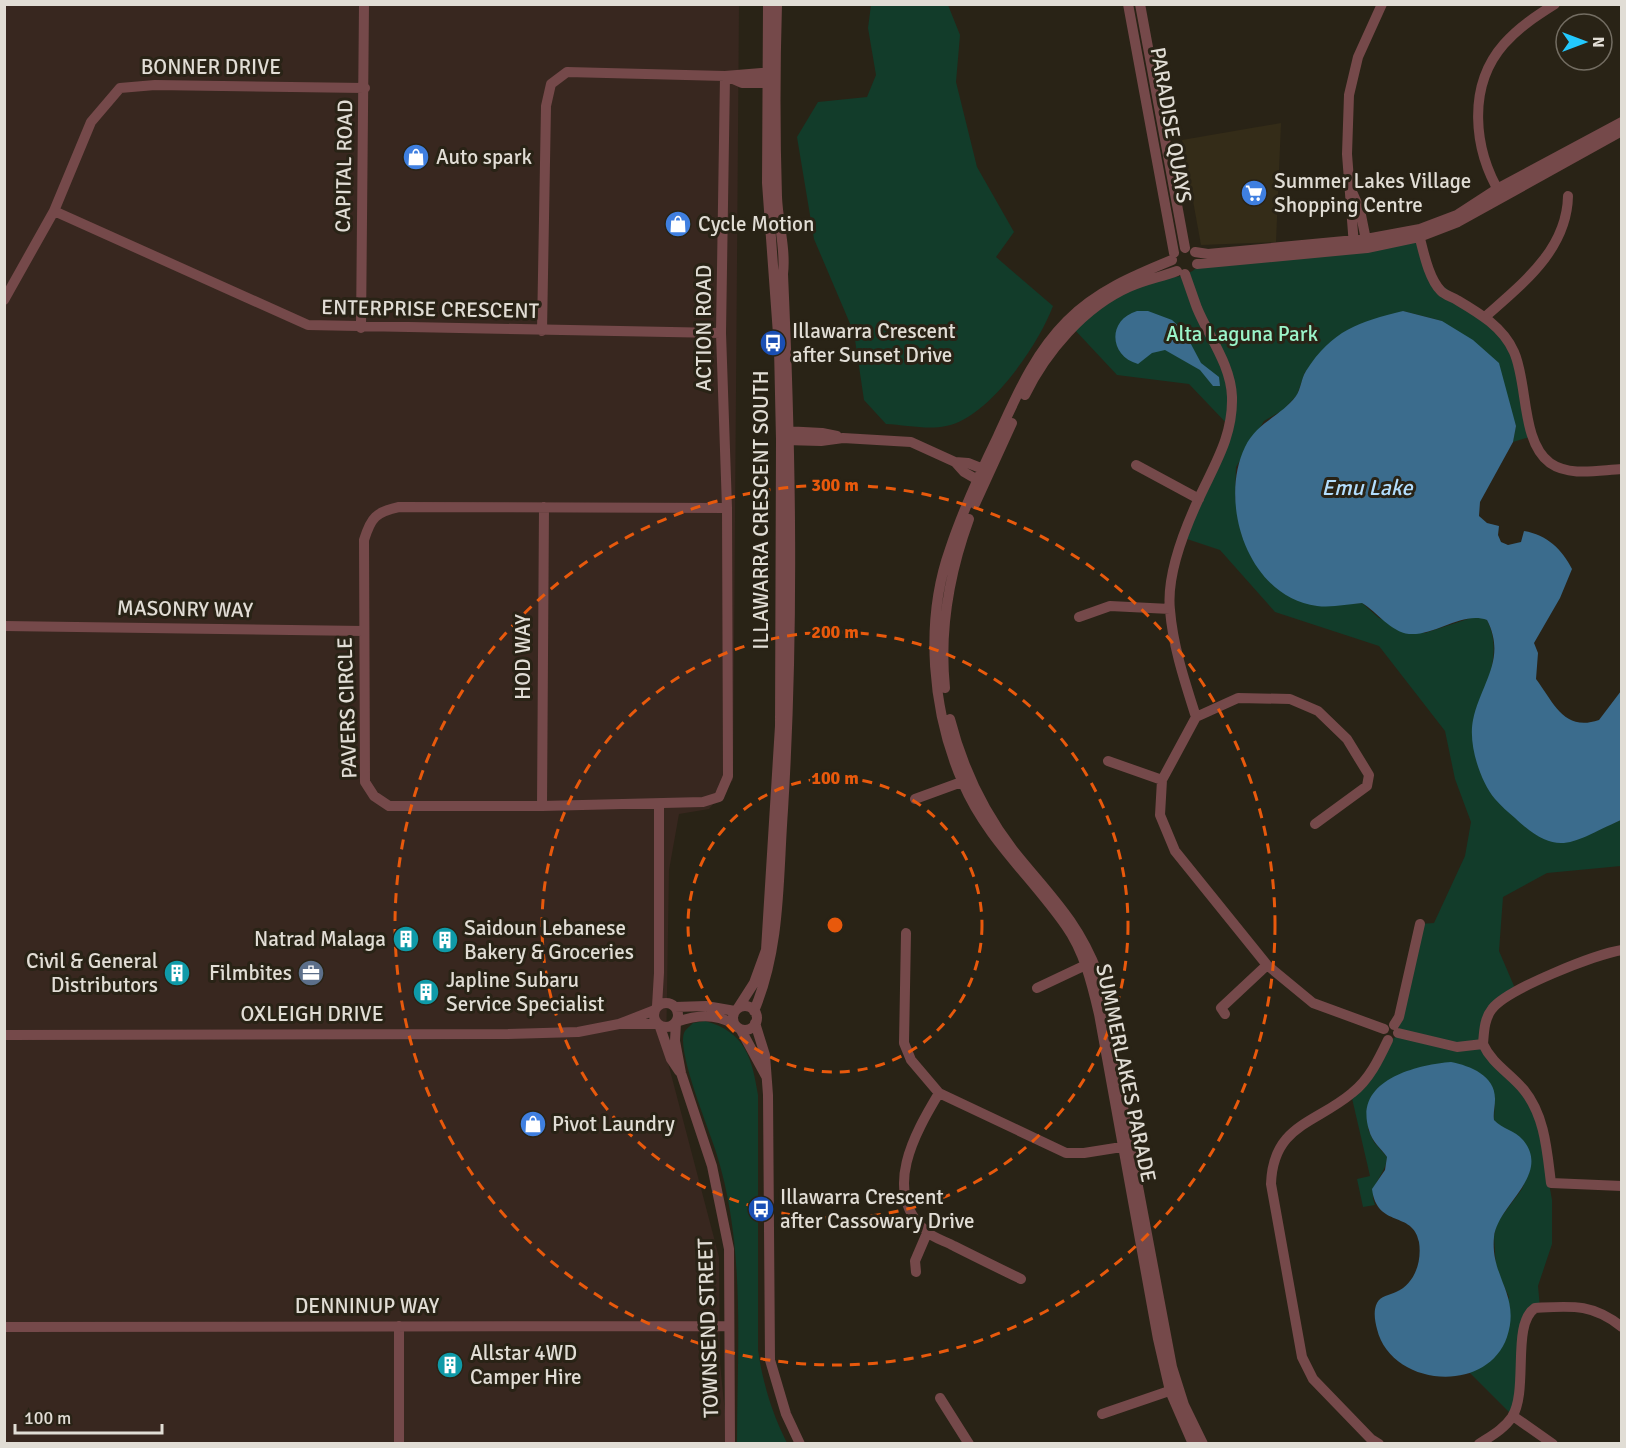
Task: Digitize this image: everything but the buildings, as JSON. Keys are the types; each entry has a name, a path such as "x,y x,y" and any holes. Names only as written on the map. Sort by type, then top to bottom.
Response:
{"street":[{"name":"CAPITAL ROAD","path":"361,328 364,4"},
{"name":"ILLAWARRA CRESCENT SOUTH","path":"754,1011 767,978 775,936 788,725 784,255 778,218 768,4"},
{"name":"ILLAWARRA CRESCENT SOUTH","path":"771,77 777,4"},
{"name":"PARADISE QUAYS","path":"1128,4 1157,156 1181,253"},
{"name":"PARADISE QUAYS","path":"1140,4 1170,154 1181,253"},
{"path":"1354,245 1352,191 1347,154 1349,95 1358,57 1382,4"},
{"path":"1500,193 1479,139 1480,93 1487,71 1503,45 1526,22 1554,4"},
{"path":"542,331 546,106 551,84 567,72 771,77"},
{"name":"ACTION ROAD","path":"725,76 721,333 727,508"},
{"name":"BONNER DRIVE","path":"4,300 54,211 91,122 120,88 155,85 365,88"},
{"name":"SUMMERLAKES PARADE","path":"1193,1443 1174,1390 1127,1146 1102,988 1089,964 1072,921 1012,848 966,781 948,711 943,640 951,579 964,533 981,482 1027,373 1066,322 1097,295 1181,253 1243,255 1366,244 1458,222 1500,193 1622,122"},
{"name":"SUMMERLAKES PARADE","path":"1500,193 1622,131"},
{"path":"1157,156 1170,154"},
{"path":"1352,191 1359,210 1366,244"},
{"path":"1485,317 1532,275 1558,238 1567,217 1568,196"},
{"name":"ENTERPRISE CRESCENT","path":"54,211 308,325 361,328 721,333"},
{"path":"1418,233 1435,280 1442,291 1485,317 1501,332 1513,350 1521,370 1536,447 1550,463 1571,472 1622,469"},
{"path":"1181,253 1188,270 1194,297 1224,361 1232,394 1231,428 1199,499 1179,553 1170,609 1181,671 1196,717"},
{"path":"1181,253 1188,270"},
{"name":"SUMMERLAKES PARADE","path":"986,470 1030,385 1053,349 1093,310 1126,288 1243,255"},
{"name":"ILLAWARRA CRESCENT SOUTH","path":"736,1009 760,969 767,937 780,726 786,435"},
{"path":"786,435 821,441 843,438 910,442 955,462 986,470"},
{"path":"955,462 981,482"},
{"path":"1136,465 1199,499"},
{"name":"PAVERS CIRCLE","path":"399,507 727,508 728,776 719,797 703,802 659,804 388,806 374,796 365,782 364,540 369,525 380,511 399,507"},
{"name":"HOD WAY","path":"542,806 544,507"},
{"path":"1079,617 1110,606 1170,609"},
{"name":"MASONRY WAY","path":"4,626 364,631"},
{"path":"1315,824 1367,786 1369,776 1347,739 1318,711 1290,699 1238,698 1196,717 1162,780 1160,815 1175,851 1267,965 1313,1003 1457,1047 1483,1044"},
{"path":"1108,761 1162,780"},
{"path":"915,799 966,781"},
{"path":"659,804 659,974 653,1017 658,1025 671,1027 676,1022 678,1014 669,1002 659,974"},
{"path":"1378,1443 1313,1379 1302,1357 1271,1184 1272,1164 1281,1146 1297,1127 1351,1094 1366,1079 1388,1040 1384,1037 1399,1017 1420,924"},
{"path":"906,933 904,1043 911,1060 939,1093 1066,1154 1127,1146"},
{"path":"1622,950 1577,962 1500,1001 1486,1019 1483,1044 1494,1063 1525,1091 1536,1109 1542,1127 1551,1184 1622,1186"},
{"path":"1037,988 1089,964"},
{"path":"1225,1014 1221,1008 1267,965"},
{"path":"656,1008 665,1003 674,1006 736,1009 745,1006 754,1011 755,1023 765,1055 769,1113 770,1360 786,1414 800,1443"},
{"name":"OXLEIGH DRIVE","path":"4,1035 579,1032 619,1024 656,1008"},
{"path":"736,1009 737,1027 766,1076"},
{"path":"676,1022 704,1016 719,1017 737,1027 751,1029 755,1023"},
{"name":"TOWNSEND STREET","path":"676,1022 675,1041 681,1073 712,1166 729,1249 730,1443"},
{"name":"OXLEIGH DRIVE","path":"619,1024 658,1025"},
{"name":"TOWNSEND STREET","path":"658,1025 671,1059 681,1073"},
{"path":"939,1093 918,1129 906,1161 905,1192 910,1216 927,1233 1021,1279"},
{"path":"916,1272 915,1261 927,1233"},
{"path":"1479,1443 1504,1426 1513,1416 1521,1389 1523,1333 1531,1311 1535,1308 1582,1307 1607,1315 1622,1327"},
{"path":"399,1326 399,1443"},
{"name":"DENNINUP WAY","path":"4,1327 729,1326"},
{"path":"1102,1414 1174,1390"},
{"name":"SUMMERLAKES PARADE","path":"1174,1390 1203,1443"},
{"path":"940,1398 969,1443"},
{"path":"1513,1416 1553,1443"}],"shaded area":[{"path":"5,5 739,5 733,780 709,809 679,814 669,870 666,1055 719,1257 720,1363 728,1443 5,1444"},
{"path":"1281,123 1276,242 1201,245 1182,140"}],"green space":[{"path":"871,5 948,5 960,35 956,82 977,167 1014,232 996,257 1053,306 1024,359 995,395 962,420 946,426 886,424 864,400 854,333 814,239 797,137 818,102 867,97 876,75 868,28"},
{"name":"Alta Laguna Park","path":"1419,237 1435,280 1485,317 1513,350 1533,436 1513,442 1516,425 1442,321 1403,311 1305,372 1297,395 1283,410 1264,421 1236,467 1235,497 1242,536 1316,606 1362,603 1379,618 1425,633 1477,616 1487,620 1492,633 1493,658 1487,684 1473,722 1576,840 1621,820 1621,866 1547,873 1503,897 1499,951 1517,993 1492,1009 1483,1044 1536,1109 1552,1200 1552,1244 1538,1286 1540,1308 1531,1311 1513,1416 1469,1372 1483,1366 1509,1297 1496,1268 1494,1237 1496,1224 1522,1189 1529,1171 1507,1129 1500,1127 1494,1120 1495,1098 1489,1083 1368,1129 1374,1142 1387,1157 1384,1169 1375,1186 1373,1198 1375,1205 1363,1207 1357,1179 1370,1176 1351,1094 1391,1040 1397,1036 1420,924 1434,923 1465,856 1471,822 1455,779 1445,731 1379,646 1275,612 1220,550 1184,538 1231,428 1189,384 1117,375 1074,329 1126,289 1146,281 1179,277 1196,268"},
{"path":"705,1021 730,1032 738,1040 745,1049 756,1082 758,1095 758,1350 769,1398 787,1443 737,1443 738,1297 732,1224 726,1188 689,1073 683,1043 684,1033 693,1023"}],"water":[{"path":"1137,311 1148,311 1172,320 1184,331 1201,363 1219,377 1220,386 1213,386 1200,370 1165,350 1152,353 1138,364 1121,354 1115,338 1116,330 1120,322"},
{"name":"Emu Lake","path":"1403,311 1442,321 1473,340 1499,363 1516,426 1513,442 1480,502 1479,516 1487,523 1499,526 1498,535 1501,542 1508,545 1521,542 1524,531 1540,536 1564,555 1572,569 1560,598 1534,643 1538,653 1536,679 1561,713 1577,722 1587,723 1599,720 1621,691 1621,820 1578,840 1555,843 1530,831 1495,799 1480,772 1476,762 1472,730 1473,720 1493,659 1492,634 1487,620 1468,619 1419,634 1409,634 1396,630 1362,603 1317,606 1293,599 1273,585 1257,567 1245,544 1238,520 1235,494 1238,470 1250,438 1296,396 1306,371 1326,346 1360,324"},
{"path":"1451,1062 1474,1069 1487,1078 1494,1092 1494,1120 1523,1140 1530,1153 1531,1165 1527,1178 1497,1225 1494,1237 1496,1264 1510,1309 1507,1337 1496,1356 1480,1368 1461,1375 1440,1376 1419,1372 1400,1363 1386,1348 1377,1329 1375,1313 1378,1301 1408,1283 1416,1271 1420,1249 1415,1232 1410,1226 1387,1215 1375,1201 1372,1189 1385,1170 1387,1157 1370,1134 1366,1113 1370,1099 1379,1087 1391,1078 1421,1067"}],"place":[{"name":"Auto spark","path":"416,157"},
{"name":"Summer Lakes Village Shopping Centre","path":"1254,193"},
{"name":"Cycle Motion","path":"678,224"},
{"name":"Illawarra Crescent after Sunset Drive","path":"773,343"},
{"name":"Natrad Malaga","path":"406,939"},
{"name":"Saidoun Lebanese Bakery & Groceries","path":"445,940"},
{"name":"Civil & General Distributors","path":"177,973"},
{"name":"Filmbites","path":"311,973"},
{"name":"Japline Subaru Service Specialist","path":"426,992"},
{"name":"Pivot Laundry","path":"533,1124"},
{"name":"Illawarra Crescent after Cassowary Drive","path":"761,1209"},
{"name":"Allstar 4WD Camper Hire","path":"450,1365"}]}
